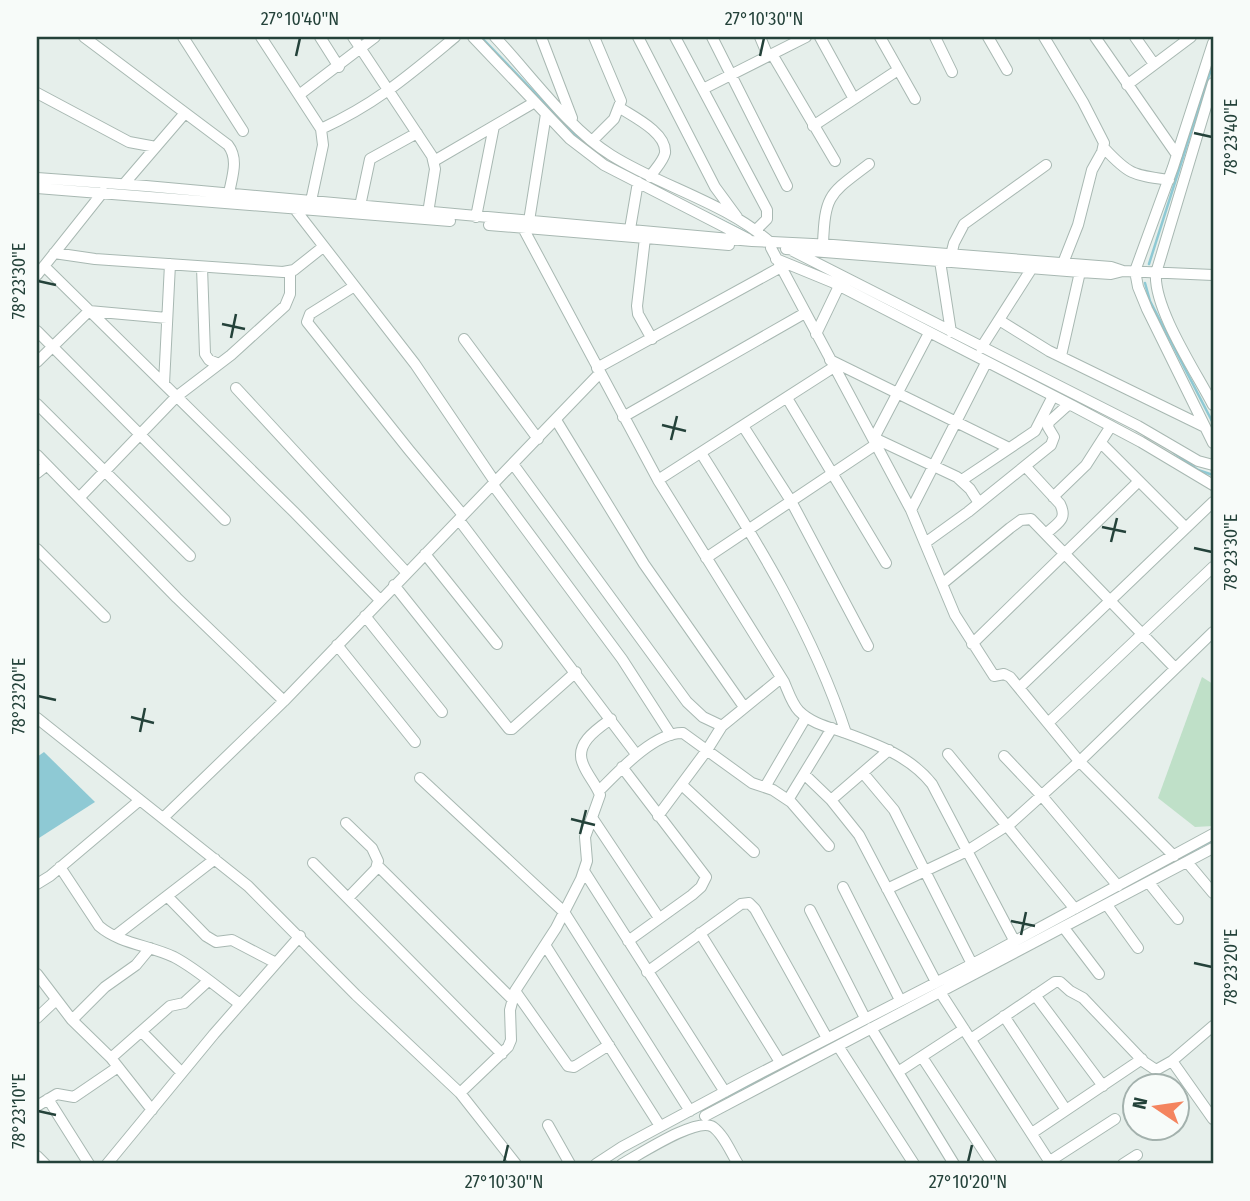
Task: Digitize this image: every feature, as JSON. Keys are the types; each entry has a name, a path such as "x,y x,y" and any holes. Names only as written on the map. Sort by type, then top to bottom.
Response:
{"street":[{"path":"84,37 228,145 234,159 229,193"},
{"path":"183,37 243,131"},
{"path":"261,37 321,129 323,145 311,201"},
{"path":"320,37 339,67"},
{"path":"353,37 434,161 428,213"},
{"path":"299,95 375,37"},
{"path":"321,129 390,91 455,37"},
{"path":"473,37 586,152 604,165 752,241"},
{"path":"495,37 573,122 607,153 740,220 756,230 770,245 911,510 955,615 972,643 994,676 1007,674 1079,761 1174,856"},
{"path":"541,37 573,122"},
{"path":"593,140 614,119 621,101 594,37"},
{"path":"638,37 715,187 740,220"},
{"path":"675,37 767,210 766,219 756,230"},
{"path":"712,37 787,186"},
{"path":"760,37 835,161"},
{"path":"703,89 806,37"},
{"path":"820,37 853,99"},
{"path":"880,37 915,99"},
{"path":"935,37 952,72"},
{"path":"988,37 1007,70"},
{"path":"1044,37 1083,102 1102,138 1104,148 1134,175 1169,180"},
{"path":"1095,37 1177,155"},
{"path":"1135,37 1154,64"},
{"path":"1127,85 1186,38"},
{"path":"1213,43 1169,180 1135,271 1147,309 1213,443"},
{"path":"813,126 898,70"},
{"path":"1213,83 1156,273 1156,294 1213,405"},
{"path":"37,93 129,142 156,147"},
{"path":"434,161 535,102"},
{"path":"620,108 657,134 663,144 663,158 650,177"},
{"path":"124,184 185,113"},
{"path":"547,114 526,225 598,371 658,480 781,678 796,708 806,717 889,751 918,769 932,784 1015,942"},
{"path":"476,217 494,126"},
{"path":"360,206 370,159 417,133"},
{"path":"1063,263 1079,225 1092,170 1104,148"},
{"path":"823,244 826,212 831,195 869,164"},
{"path":"951,255 964,223 1046,165"},
{"path":"37,178 476,217 645,238 770,245 823,244 1111,267 1123,271"},
{"path":"630,229 638,182"},
{"path":"37,188 526,225 630,229 752,241 788,249 1080,272 1111,274 1135,271 1213,275"},
{"path":"37,275 103,192"},
{"path":"294,208 415,365 494,484 622,659 671,735"},
{"path":"645,238 637,306 638,314 652,339"},
{"path":"54,253 95,259 290,272 323,247"},
{"path":"788,249 1138,426 1198,461 1213,465"},
{"path":"940,261 951,332"},
{"path":"163,818 284,701 538,439 598,371 779,263"},
{"path":"779,263 839,286 1111,426 1213,485"},
{"path":"164,384 170,264"},
{"path":"44,266 380,600"},
{"path":"202,267 205,354 209,360 219,364"},
{"path":"981,348 1032,268"},
{"path":"79,498 176,397 219,364 285,306 290,294 290,272"},
{"path":"1061,356 1080,272"},
{"path":"817,334 839,286"},
{"path":"353,287 310,314 307,319 309,325 461,517 636,754"},
{"path":"89,311 167,318"},
{"path":"37,362 89,311"},
{"path":"623,417 805,313"},
{"path":"999,320 1061,356 1205,427"},
{"path":"37,331 225,520"},
{"path":"706,558 832,473 874,440 929,333"},
{"path":"464,339 538,439"},
{"path":"832,363 898,392 1009,448"},
{"path":"658,480 787,398 832,363"},
{"path":"911,510 986,363"},
{"path":"236,388 407,573"},
{"path":"962,480 1038,427 1053,396"},
{"path":"787,398 886,564"},
{"path":"37,404 190,556"},
{"path":"925,543 1051,445 1054,437 1048,426 1049,422 1069,404"},
{"path":"556,420 644,564 744,706"},
{"path":"743,426 791,501 868,646"},
{"path":"1054,497 1079,474 1111,426"},
{"path":"874,440 962,480 979,503"},
{"path":"1101,443 1186,528"},
{"path":"701,453 787,595 837,704 846,733"},
{"path":"37,455 177,598 284,701"},
{"path":"513,464 687,702 703,717 722,726"},
{"path":"37,473 47,465"},
{"path":"1025,466 1060,504 1064,515 1047,533"},
{"path":"972,643 1139,481"},
{"path":"1019,688 1213,502"},
{"path":"942,584 1021,520 1031,519 1175,668"},
{"path":"37,549 105,617"},
{"path":"425,554 497,644"},
{"path":"1048,723 1213,566"},
{"path":"394,585 509,729 517,727 576,672"},
{"path":"365,616 442,712"},
{"path":"887,889 967,850 1006,826 1042,796 1213,632"},
{"path":"337,645 415,742"},
{"path":"658,816 722,726 781,678"},
{"path":"765,787 806,717"},
{"path":"37,718 215,859 300,936 356,995 460,1093 516,1164"},
{"path":"460,1093 502,1054 511,1040 513,995 564,912 584,871 588,855 585,840 599,801 599,791 582,763 581,749 594,732 611,719"},
{"path":"788,800 832,728"},
{"path":"599,791 636,754 671,735 682,733 752,783 788,800 829,846"},
{"path":"831,800 889,751"},
{"path":"948,754 1075,909"},
{"path":"1004,756 1042,796 1118,886"},
{"path":"622,767 706,877 701,887 692,895 628,941"},
{"path":"863,773 894,810 972,964"},
{"path":"804,774 831,800 859,835 938,987 1051,1163 1115,1119"},
{"path":"420,778 564,912 690,1111"},
{"path":"682,785 754,852"},
{"path":"37,884 140,800"},
{"path":"593,819 659,918"},
{"path":"346,823 378,857 377,865 348,898"},
{"path":"596,1164 690,1111 704,1113 871,1028 972,964 1213,834"},
{"path":"622,1164 698,1125 704,1113 725,1092 779,1062 900,1000 938,987 1064,928 1213,848"},
{"path":"115,936 215,859"},
{"path":"1187,862 1213,893"},
{"path":"313,863 502,1054"},
{"path":"377,865 513,995 568,1066 574,1067 609,1045"},
{"path":"60,867 99,926 115,936 172,956 240,1004"},
{"path":"584,871 725,1092"},
{"path":"1149,883 1178,919"},
{"path":"843,887 900,1000"},
{"path":"167,897 206,936 216,942 232,940 276,963"},
{"path":"647,972 745,902 752,905 827,1038"},
{"path":"1107,905 1138,948"},
{"path":"810,910 864,1018"},
{"path":"1064,928 1098,974"},
{"path":"700,933 779,1062"},
{"path":"107,1164 300,936"},
{"path":"545,945 660,1126"},
{"path":"72,1020 105,987 136,965 150,948"},
{"path":"37,974 72,1020 114,1062 152,1111"},
{"path":"37,1106 57,1094 74,1097 114,1062 170,1006 184,1003 208,981"},
{"path":"971,1039 1055,982 1060,982 1073,994 1083,998 1156,1070 1172,1061 1213,1026"},
{"path":"1035,995 1102,1086"},
{"path":"37,1018 56,1000"},
{"path":"1004,1016 1066,1110"},
{"path":"871,1028 954,1164"},
{"path":"898,1072 964,1029"},
{"path":"142,1032 182,1073"},
{"path":"838,1045 914,1164"},
{"path":"922,1057 992,1164"},
{"path":"1032,1133 1142,1059"},
{"path":"1172,1061 1213,1119"},
{"path":"48,1099 89,1164"},
{"path":"704,1113 738,1164"},
{"path":"548,1125 570,1164"},
{"path":"1123,1164 1137,1155"},
{"path":"37,1156 45,1164"}],"green space":[{"path":"1202,677 1213,684 1213,826 1195,827 1158,798"}],"water":[{"path":"44,752 95,802 39,838 37,757"}],"waterway":[{"path":"481,37 583,143"},
{"path":"1149,264 1213,63"},
{"path":"707,213 745,232"},
{"path":"1145,283 1150,301 1213,423"},
{"path":"890,306 921,323"},
{"path":"996,361 1034,379"},
{"path":"1173,452 1198,470 1213,475"},
{"path":"1093,904 1213,840"},
{"path":"693,1114 945,983"}]}
